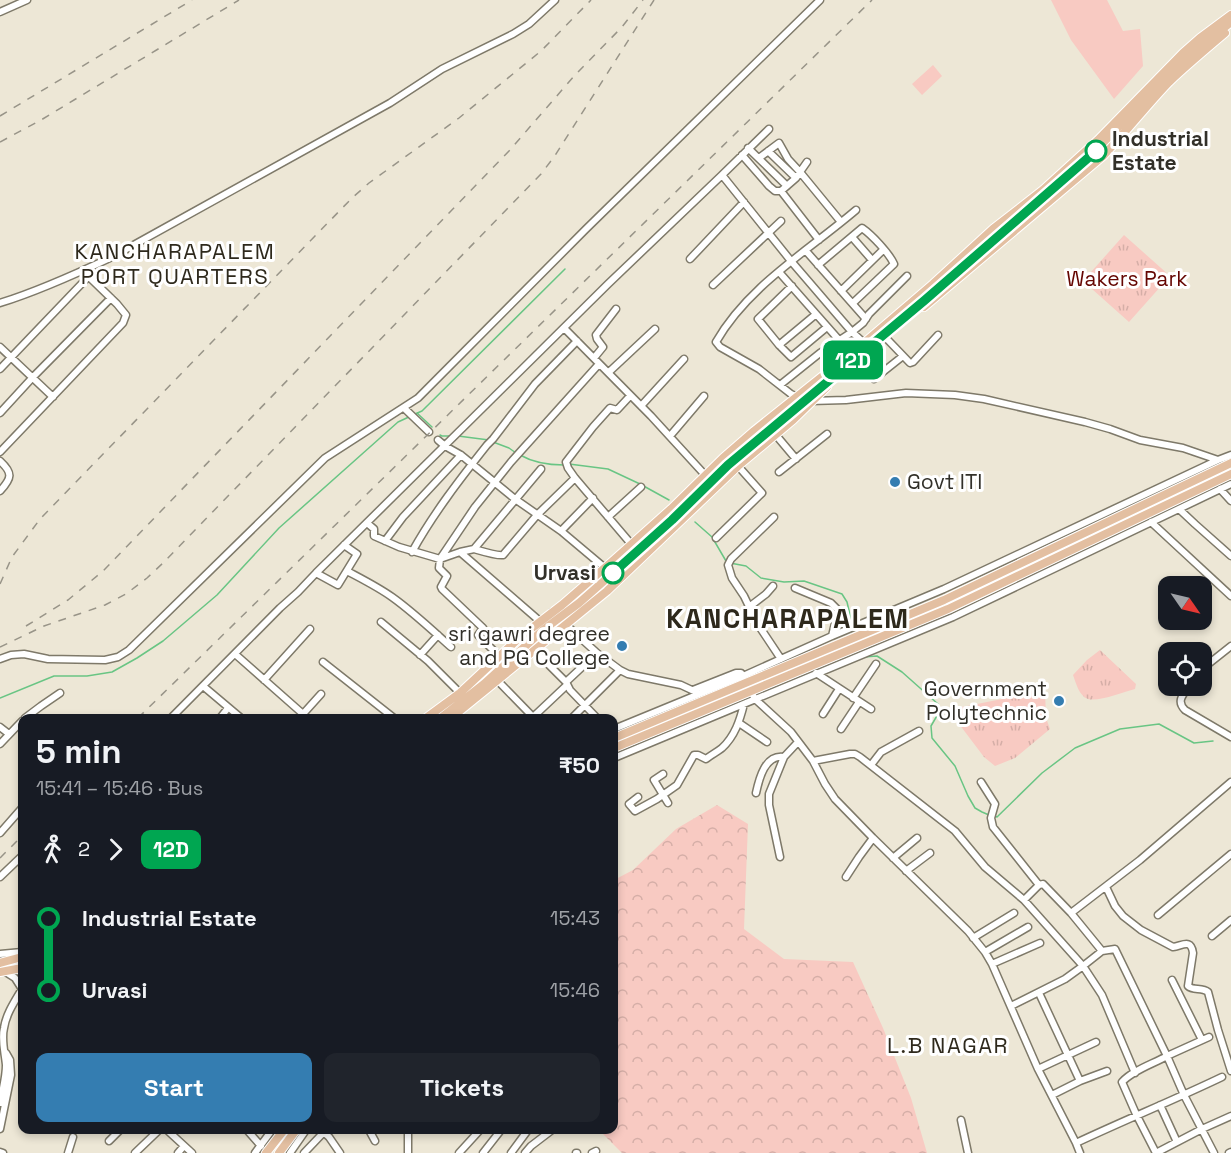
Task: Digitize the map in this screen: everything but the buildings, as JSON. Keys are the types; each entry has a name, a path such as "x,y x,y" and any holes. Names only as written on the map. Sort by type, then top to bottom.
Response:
{"main road":[{"path":"431,714 460,693 499,656 632,545 754,430 826,375 933,284 993,229 1043,190 1098,140 1183,53 1231,15"},
{"path":"455,714 534,650 728,465 809,400 1096,150 1184,60 1231,22"},
{"path":"446,714 484,684 547,627 562,621 621,578 809,400 823,391 1103,156 1167,84 1231,28"},
{"path":"618,736 744,679 944,600 1231,463"},
{"path":"618,746 948,609 1231,474"},
{"path":"1039,554 1043,563"},
{"path":"0,963 18,958"},
{"path":"2,971 18,969"},
{"path":"266,1153 281,1134"},
{"path":"279,1153 293,1134"}],"street":[{"path":"0,12 27,0"},
{"path":"0,303 86,273 390,103 442,69 513,34 555,0"},
{"path":"0,659 24,654 48,659 105,660 124,654 134,646 325,458 418,398 586,229 820,0"},
{"path":"175,714 564,328 769,129"},
{"path":"759,158 779,143 798,175"},
{"path":"748,148 787,186"},
{"path":"768,150 798,175 841,222"},
{"path":"742,155 772,189 781,191 819,240"},
{"path":"781,191 798,175 807,162"},
{"path":"722,175 791,261 864,343"},
{"path":"690,260 744,202"},
{"path":"856,210 791,261 754,294 726,326 716,342 720,347 759,369 795,397 809,400 846,400 906,393 955,394 1085,422 1140,440 1183,448 1218,460"},
{"path":"713,285 781,221"},
{"path":"818,265 861,229 864,229 884,250 894,264 853,303"},
{"path":"852,237 872,260"},
{"path":"841,291 884,250"},
{"path":"806,251 866,319"},
{"path":"779,272 839,340"},
{"path":"0,452 123,323 126,315 86,273"},
{"path":"0,369 86,273"},
{"path":"780,385 820,353 852,332 908,276"},
{"path":"792,286 758,319 779,345 789,356 792,356 827,327"},
{"path":"0,413 111,298"},
{"path":"499,656 478,635 483,628 442,589 447,576 439,570 440,559 469,515 597,361 603,347 596,335 616,309"},
{"path":"779,345 815,315"},
{"path":"564,328 609,372 705,475"},
{"path":"609,372 655,329"},
{"path":"886,338 912,363 938,335"},
{"path":"412,552 440,507 535,384 577,341"},
{"path":"0,346 53,397"},
{"path":"874,379 903,356"},
{"path":"641,406 684,359"},
{"path":"630,396 617,410 610,408 593,427 567,465 632,545"},
{"path":"670,436 704,396"},
{"path":"404,408 429,432"},
{"path":"775,434 796,459"},
{"path":"779,472 827,434"},
{"path":"438,440 461,455 514,499 561,531 605,568"},
{"path":"385,541 403,517 461,455"},
{"path":"618,727 696,692 744,679 781,659 944,589 1231,455"},
{"path":"0,461 10,472 6,485 0,491"},
{"path":"716,538 762,493 738,466"},
{"path":"474,549 541,469"},
{"path":"367,523 374,529 374,536 412,552 440,559 474,549 498,556 502,555 575,477"},
{"path":"618,756 953,617 1231,484"},
{"path":"609,517 640,487"},
{"path":"1220,489 1231,501"},
{"path":"561,531 593,498"},
{"path":"1179,508 1231,556"},
{"path":"774,518 729,563 732,578 757,623 781,659"},
{"path":"1151,522 1231,596"},
{"path":"316,573 338,585 357,554 344,545"},
{"path":"460,552 547,627"},
{"path":"347,571 391,596 451,647"},
{"path":"749,607 766,594 772,586"},
{"path":"795,588 831,603 837,609 832,636"},
{"path":"552,612 620,670 635,677 681,685 696,692"},
{"path":"381,622 460,693"},
{"path":"264,680 310,629"},
{"path":"420,655 438,635"},
{"path":"1212,661 1231,646"},
{"path":"534,650 567,683 570,690 593,714"},
{"path":"537,714 597,652"},
{"path":"235,654 299,714"},
{"path":"323,662 389,714"},
{"path":"853,698 876,664"},
{"path":"576,714 620,670"},
{"path":"816,673 871,710"},
{"path":"744,679 755,699 791,732 813,761 836,799 968,931 984,952 992,964 1038,1069 1080,1153"},
{"path":"498,681 529,714"},
{"path":"203,686 236,714"},
{"path":"823,714 839,689"},
{"path":"31,714 60,693"},
{"path":"303,714 321,694"},
{"path":"1182,696 1180,699 1182,707 1231,737"},
{"path":"841,729 859,702"},
{"path":"638,797 629,804 635,811 679,783 694,755 706,759 723,746 739,723 744,704"},
{"path":"223,714 228,708"},
{"path":"739,723 767,742"},
{"path":"0,744 18,726"},
{"path":"0,727 9,734"},
{"path":"871,765 881,752 919,731"},
{"path":"780,857 768,800 770,788 784,757 798,742"},
{"path":"813,761 855,754 955,831 985,867 1024,900 1083,966 1102,995 1135,1073"},
{"path":"756,793 763,770 777,756 784,757"},
{"path":"663,774 654,780 668,803"},
{"path":"981,782 995,804 991,818 993,827 1039,885 1046,886 1102,951"},
{"path":"1071,913 1106,887 1231,782"},
{"path":"0,833 18,813"},
{"path":"846,878 873,838"},
{"path":"893,858 917,838"},
{"path":"906,871 930,853"},
{"path":"1158,915 1231,854"},
{"path":"0,877 18,860"},
{"path":"1024,900 1039,885"},
{"path":"1106,887 1115,906 1131,923 1173,947 1189,944 1192,948 1188,986 1208,992 1231,1071"},
{"path":"973,938 1014,913"},
{"path":"1212,936 1231,920"},
{"path":"984,952 1028,927"},
{"path":"992,964 1040,943"},
{"path":"1011,1006 1069,976 1102,951 1115,949 1214,1153"},
{"path":"0,954 18,952"},
{"path":"2,971 15,978 18,983"},
{"path":"1172,980 1202,1040"},
{"path":"1039,993 1080,1081"},
{"path":"0,1103 6,1067 2,1037 4,1025 18,996"},
{"path":"1209,1037 1167,1056 1123,1079 1122,1082 1156,1153 1231,1116"},
{"path":"1038,1069 1095,1042"},
{"path":"0,1129 11,1075 10,1060 5,1052"},
{"path":"1052,1095 1107,1071"},
{"path":"1076,1143 1222,1077"},
{"path":"1160,1105 1177,1142"},
{"path":"961,1119 968,1153"},
{"path":"109,1141 116,1134"},
{"path":"135,1153 155,1134"},
{"path":"171,1134 192,1153"},
{"path":"250,1134 261,1146"},
{"path":"255,1153 270,1134"},
{"path":"290,1153 303,1134"},
{"path":"304,1153 320,1134"},
{"path":"324,1134 340,1153"},
{"path":"371,1134 375,1141"},
{"path":"408,1134 408,1153"},
{"path":"459,1153 476,1134"},
{"path":"483,1153 498,1134"},
{"path":"511,1153 525,1134"},
{"path":"525,1153 547,1134"},
{"path":"68,1153 73,1137"},
{"path":"178,1153 184,1146"}],"green space":[{"path":"1051,0 1107,0 1123,31 1140,29 1143,66 1114,99 1071,40"},
{"path":"933,65 942,76 922,95 912,84"},
{"name":"Wakers Park","path":"1124,235 1170,276 1129,322 1083,281"},
{"path":"1100,650 1136,684 1135,689 1093,700 1082,695 1073,675"},
{"path":"1007,689 1015,692 1045,690 1046,718 1050,729 1015,758 995,766 984,757 956,720 955,712 957,708 1002,699 1000,692"},
{"path":"717,805 748,824 744,929 784,959 853,962 911,1098 927,1153 622,1153 603,1134 618,1134 618,878 633,870 676,829"}],"waterway":[{"path":"415,414 422,411 565,269"},
{"path":"417,413 432,427"},
{"path":"0,698 54,676 87,676 112,672 163,641 217,595 279,528 398,422 411,416"},
{"path":"440,435 450,436"},
{"path":"458,436 489,440"},
{"path":"493,442 516,453"},
{"path":"520,455 542,463 564,465"},
{"path":"569,464 608,469 669,500"},
{"path":"695,522 712,537 726,561"},
{"path":"730,563 746,566 761,578 784,582 804,581 842,594 847,602 851,619"},
{"path":"863,657 877,656 902,672 938,704 938,714 931,726 932,738 955,766 975,808 989,815"},
{"path":"994,816 997,817 1042,773 1075,748 1120,729 1159,724 1194,743 1213,741"}],"railway":[{"path":"0,116 192,0"},
{"path":"0,142 41,120 239,0"},
{"path":"0,584 12,557 40,519 352,198 369,183 459,118 541,51 591,0"},
{"path":"26,626 68,600 103,571 509,151 575,75 622,27 643,0"},
{"path":"0,647 44,626 105,605 126,594 163,563 541,174 654,0"},
{"path":"142,714 872,0"},
{"path":"0,858 18,840"}],"bus line":[{"name":"12D","path":"613,573 728,465 925,300 1096,151"}],"place":[{"name":"Industrial Estate","path":"1096,151"},
{"name":"Govt ITI","path":"895,482"},
{"name":"Urvasi","path":"613,573"},
{"name":"sri gawri degree and PG College","path":"622,646"},
{"name":"Government Polytechnic","path":"1059,701"}],"district":[{"name":"KANCHARAPALEM PORT QUARTERS","path":"175,264"},
{"name":"KANCHARAPALEM","path":"788,619"},
{"name":"L.B NAGAR","path":"948,1045"}]}
